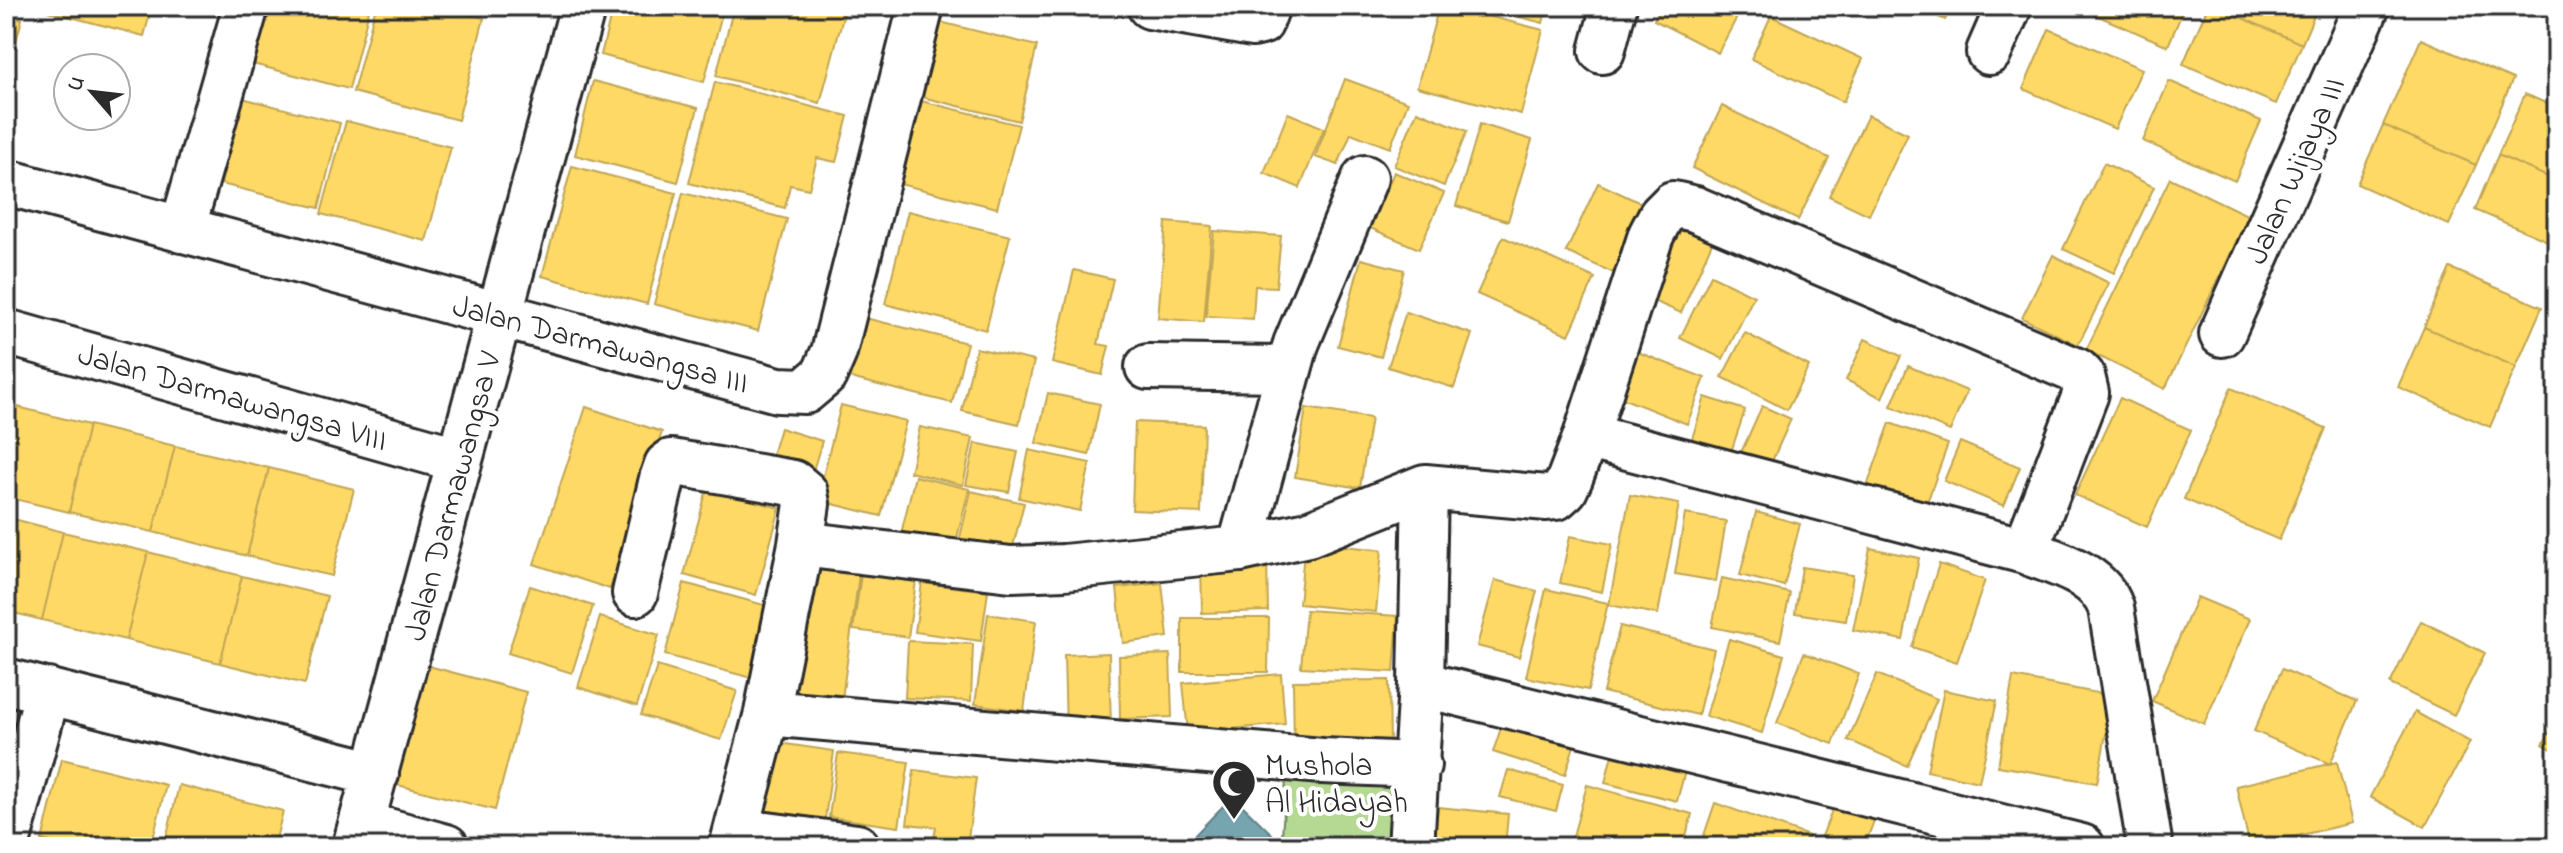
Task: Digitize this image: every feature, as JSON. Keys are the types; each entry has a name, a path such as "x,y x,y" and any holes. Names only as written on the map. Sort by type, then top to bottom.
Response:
{"street":[{"path":"182,230 246,6"},
{"name":"Jalan Darmawangsa V","path":"359,836 583,6"},
{"name":"Jalan Darmawangsa III","path":"6,182 778,390 805,391 824,375 834,352 921,6"},
{"path":"1150,6 1253,24 1261,22 1267,6"},
{"path":"1602,51 1614,6"},
{"path":"1989,52 2009,6"},
{"name":"Jalan Wijaya III","path":"2222,334 2367,6"},
{"path":"1240,549 1296,344 1365,178"},
{"path":"801,544 1011,569 1064,567 1240,549 1308,534 1425,487 1556,497 1565,489 1586,436 1651,235 1667,208 1679,204 2077,371 2082,376 2086,393 2025,551"},
{"name":"Jalan Darmawangsa VIII","path":"6,332 460,460"},
{"path":"1148,367 1288,369"},
{"path":"1586,436 2025,551 2096,584 2105,593 2111,608 2150,847"},
{"path":"635,593 662,479 671,462 793,483 800,487 807,504 801,544 767,713 734,839 857,847"},
{"path":"1411,847 1418,765 1425,487"},
{"path":"6,681 376,774"},
{"path":"1421,684 2082,847"},
{"path":"6,847 48,691"},
{"path":"767,713 1322,761 1418,765"},
{"path":"359,836 446,847"}],"green space":[{"path":"1286,780 1391,787 1388,844 1282,836"}],"building: Hunian":[{"path":"41,6 152,6 144,36 40,9"},
{"path":"264,6 370,6 349,89 249,63"},
{"path":"376,6 436,6 484,18 458,120 353,92"},
{"path":"456,6 488,6 486,14"},
{"path":"613,6 724,6 704,82 601,55"},
{"path":"734,6 846,6 820,103 716,76"},
{"path":"1439,6 1543,30 1521,114 1417,87"},
{"path":"1477,6 1547,6 1543,23"},
{"path":"1661,6 1743,6 1718,53 1654,20"},
{"path":"1915,6 1952,6 1945,20"},
{"path":"2075,6 2185,6 2168,46"},
{"path":"2208,6 2215,6 2302,44 2276,104 2183,64"},
{"path":"2215,6 2318,6 2302,44"},
{"path":"6,14 22,19 6,80"},
{"path":"1771,16 1863,59 1843,102 1751,59"},
{"path":"940,22 1037,46 1019,121 922,97"},
{"path":"2557,24 2557,49 2548,45"},
{"path":"2049,29 2142,69 2115,129 2023,89"},
{"path":"2421,39 2513,79 2476,165 2383,125"},
{"path":"1345,79 1408,102 1390,148 1351,133 1338,165 1315,157"},
{"path":"593,81 698,108 678,182 575,155"},
{"path":"2169,81 2261,121 2235,181 2143,141"},
{"path":"715,82 848,116 836,162 817,158 809,189 790,185 785,208 689,183"},
{"path":"2525,94 2557,108 2557,181 2498,155"},
{"path":"242,98 340,123 319,208 221,184"},
{"path":"921,101 1019,125 997,208 900,184"},
{"path":"1722,106 1829,158 1798,220 1692,168"},
{"path":"1417,111 1467,131 1444,186 1394,166"},
{"path":"1288,113 1324,128 1300,188 1264,173"},
{"path":"1868,115 1908,134 1869,215 1829,196"},
{"path":"346,121 451,147 426,241 321,214"},
{"path":"1480,124 1532,140 1508,221 1456,206"},
{"path":"2383,125 2476,165 2449,225 2357,184"},
{"path":"2498,155 2557,181 2557,245 2475,210"},
{"path":"2104,163 2154,187 2114,273 2063,249"},
{"path":"572,166 676,193 647,304 542,276"},
{"path":"1394,172 1444,193 1419,249 1370,228"},
{"path":"2170,178 2249,216 2165,389 2086,350"},
{"path":"1598,183 1647,206 1616,274 1566,252"},
{"path":"683,193 787,219 758,331 654,304"},
{"path":"908,211 1010,236 986,330 885,304"},
{"path":"1166,222 1212,226 1204,322 1158,318"},
{"path":"1678,222 1714,238 1681,313 1644,297"},
{"path":"1214,231 1281,236 1276,287 1255,286 1253,319 1206,316"},
{"path":"1503,237 1595,278 1569,335 1477,294"},
{"path":"2053,255 2109,283 2078,345 2022,318"},
{"path":"1361,259 1404,270 1381,357 1338,346"},
{"path":"2450,268 2542,307 2516,367 2424,327"},
{"path":"1074,270 1113,279 1098,344 1109,346 1102,375 1052,363"},
{"path":"1711,275 1754,296 1723,359 1680,338"},
{"path":"1406,312 1472,334 1454,388 1388,367"},
{"path":"865,318 967,343 952,403 850,378"},
{"path":"2424,327 2516,367 2490,427 2398,387"},
{"path":"1745,333 1809,366 1787,410 1722,377"},
{"path":"1865,339 1901,356 1882,398 1846,380"},
{"path":"1622,346 1705,378 1687,424 1604,391"},
{"path":"976,348 1034,361 1019,424 962,411"},
{"path":"1908,366 1967,391 1950,431 1891,406"},
{"path":"2231,388 2326,428 2279,540 2184,499"},
{"path":"1048,393 1100,404 1089,455 1036,443"},
{"path":"1705,397 1745,410 1728,461 1689,448"},
{"path":"2120,398 2191,430 2147,527 2075,495"},
{"path":"6,404 89,425 69,512 6,497"},
{"path":"841,405 906,421 881,516 817,500"},
{"path":"1762,406 1791,419 1768,470 1739,457"},
{"path":"586,407 662,432 610,589 534,564"},
{"path":"1306,408 1371,418 1360,488 1295,477"},
{"path":"1135,422 1204,425 1201,513 1132,510"},
{"path":"1890,423 1948,444 1925,508 1867,486"},
{"path":"89,425 175,446 153,532 69,512"},
{"path":"920,427 973,438 963,485 910,472"},
{"path":"780,428 822,441 812,474 770,461"},
{"path":"1960,442 2020,467 2004,506 1944,481"},
{"path":"975,443 1018,452 1009,492 966,485"},
{"path":"175,446 269,468 247,556 153,532"},
{"path":"1029,450 1090,463 1080,511 1019,498"},
{"path":"269,468 354,489 332,576 247,556"},
{"path":"915,476 969,489 954,550 900,538"},
{"path":"707,489 780,508 756,595 684,575"},
{"path":"971,491 1024,503 1009,562 957,550"},
{"path":"1630,495 1679,504 1658,614 1609,605"},
{"path":"1756,512 1800,524 1784,586 1740,575"},
{"path":"1685,514 1726,521 1716,581 1675,574"},
{"path":"6,517 63,532 42,620 6,611"},
{"path":"63,532 148,552 126,640 42,620"},
{"path":"1570,536 1612,544 1602,592 1560,583"},
{"path":"1305,542 1382,550 1376,612 1299,604"},
{"path":"1870,548 1919,558 1903,640 1853,630"},
{"path":"148,552 242,576 220,663 126,640"},
{"path":"1267,558 1268,611 1202,613 1201,559"},
{"path":"806,560 860,567 841,706 787,699"},
{"path":"863,560 918,567 908,637 853,630"},
{"path":"1939,564 1985,580 1957,662 1912,647"},
{"path":"1802,567 1853,575 1846,621 1795,613"},
{"path":"242,576 327,596 305,684 220,663"},
{"path":"1722,578 1790,593 1780,641 1712,627"},
{"path":"1495,580 1537,591 1519,657 1477,646"},
{"path":"684,583 771,607 752,678 665,655"},
{"path":"922,583 988,591 981,641 915,632"},
{"path":"1162,583 1168,637 1123,643 1117,588"},
{"path":"530,586 593,606 572,673 508,653"},
{"path":"1546,589 1608,603 1588,690 1526,677"},
{"path":"2197,597 2250,619 2204,724 2152,701"},
{"path":"1306,610 1398,616 1394,672 1301,667"},
{"path":"988,614 1036,621 1024,711 975,704"},
{"path":"600,617 659,635 637,706 578,687"},
{"path":"1182,618 1269,618 1268,672 1182,672"},
{"path":"2421,621 2485,653 2454,715 2390,684"},
{"path":"1620,626 1714,649 1698,715 1603,692"},
{"path":"1729,639 1784,655 1762,733 1706,716"},
{"path":"908,641 973,644 971,701 905,698"},
{"path":"1109,653 1111,729 1066,731 1064,655"},
{"path":"1804,653 1859,674 1833,744 1777,723"},
{"path":"1170,654 1172,717 1120,719 1119,656"},
{"path":"421,664 526,692 495,810 390,783"},
{"path":"657,666 737,691 721,740 641,715"},
{"path":"2282,669 2357,701 2330,764 2254,731"},
{"path":"1281,674 1285,724 1188,733 1183,683"},
{"path":"1877,674 1937,699 1907,766 1848,740"},
{"path":"2013,677 2113,696 2097,783 1998,766"},
{"path":"1389,680 1390,747 1294,749 1293,681"},
{"path":"1944,690 1997,701 1979,782 1927,771"},
{"path":"2415,712 2470,742 2425,827 2370,797"},
{"path":"1505,716 1576,739 1565,775 1493,752"},
{"path":"2557,719 2557,752 2543,744"},
{"path":"772,742 834,751 825,819 761,810"},
{"path":"1615,742 1688,760 1677,801 1605,783"},
{"path":"838,753 909,762 899,827 829,817"},
{"path":"62,759 166,785 151,847 70,847 42,840"},
{"path":"2337,762 2352,823 2250,847 2236,786"},
{"path":"914,770 976,778 967,847 933,845 936,827 907,824"},
{"path":"1508,770 1563,785 1556,811 1500,797"},
{"path":"179,785 283,811 274,847 164,847"},
{"path":"1587,785 1692,814 1683,847 1570,847"},
{"path":"1840,789 1880,805 1864,847 1818,847"},
{"path":"1715,803 1809,836 1805,847 1700,847"},
{"path":"1438,807 1508,814 1505,847 1434,847"},
{"path":"42,840 70,847 40,847"}],"building: Publik":[{"name":"Mushola Al Hidayah","path":"1233,796 1285,847 1183,847"}],"place":[{"name":"Mushola Al Hidayah","path":"1234,821"}]}
